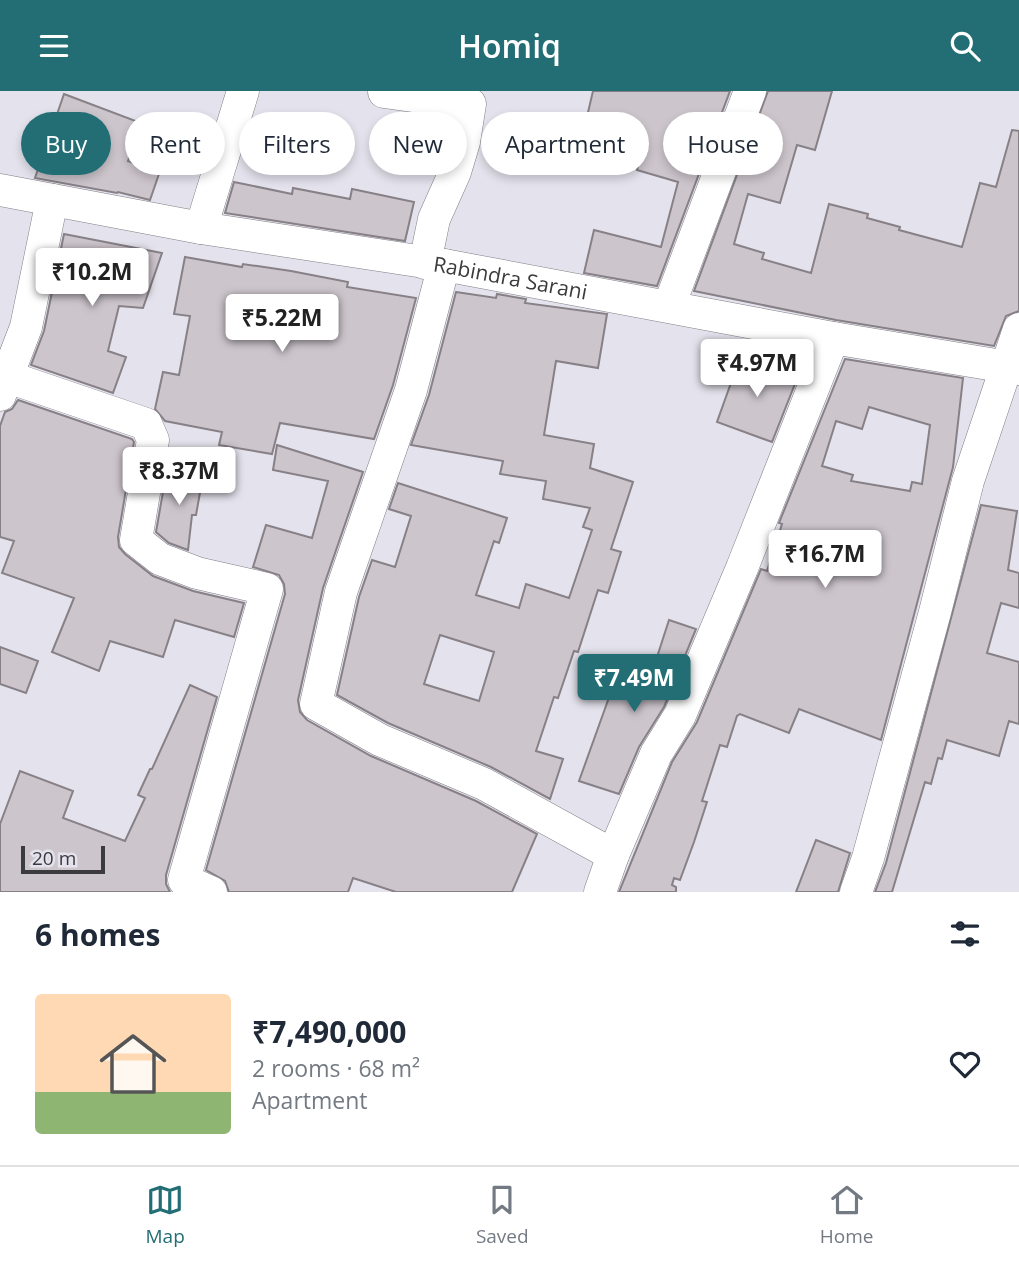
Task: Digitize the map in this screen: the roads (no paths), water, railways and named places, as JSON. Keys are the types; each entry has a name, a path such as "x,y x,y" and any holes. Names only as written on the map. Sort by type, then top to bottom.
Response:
{"street":[{"path":"201,228 243,91"},
{"path":"669,306 750,91"},
{"path":"384,92 470,104 464,142 434,219 435,264 411,390 341,592 316,704 380,740 484,783 612,855"},
{"name":"Rabindra Sarani","path":"0,190 201,228 435,264 1013,369"},
{"path":"52,200 26,327 4,386 146,424 153,440 136,540 160,559 197,573 267,589 184,880 211,892"},
{"path":"856,892 917,677 968,481 1013,369 1019,329"},
{"path":"600,892 612,855 656,754 680,715 742,568 833,338"}]}
